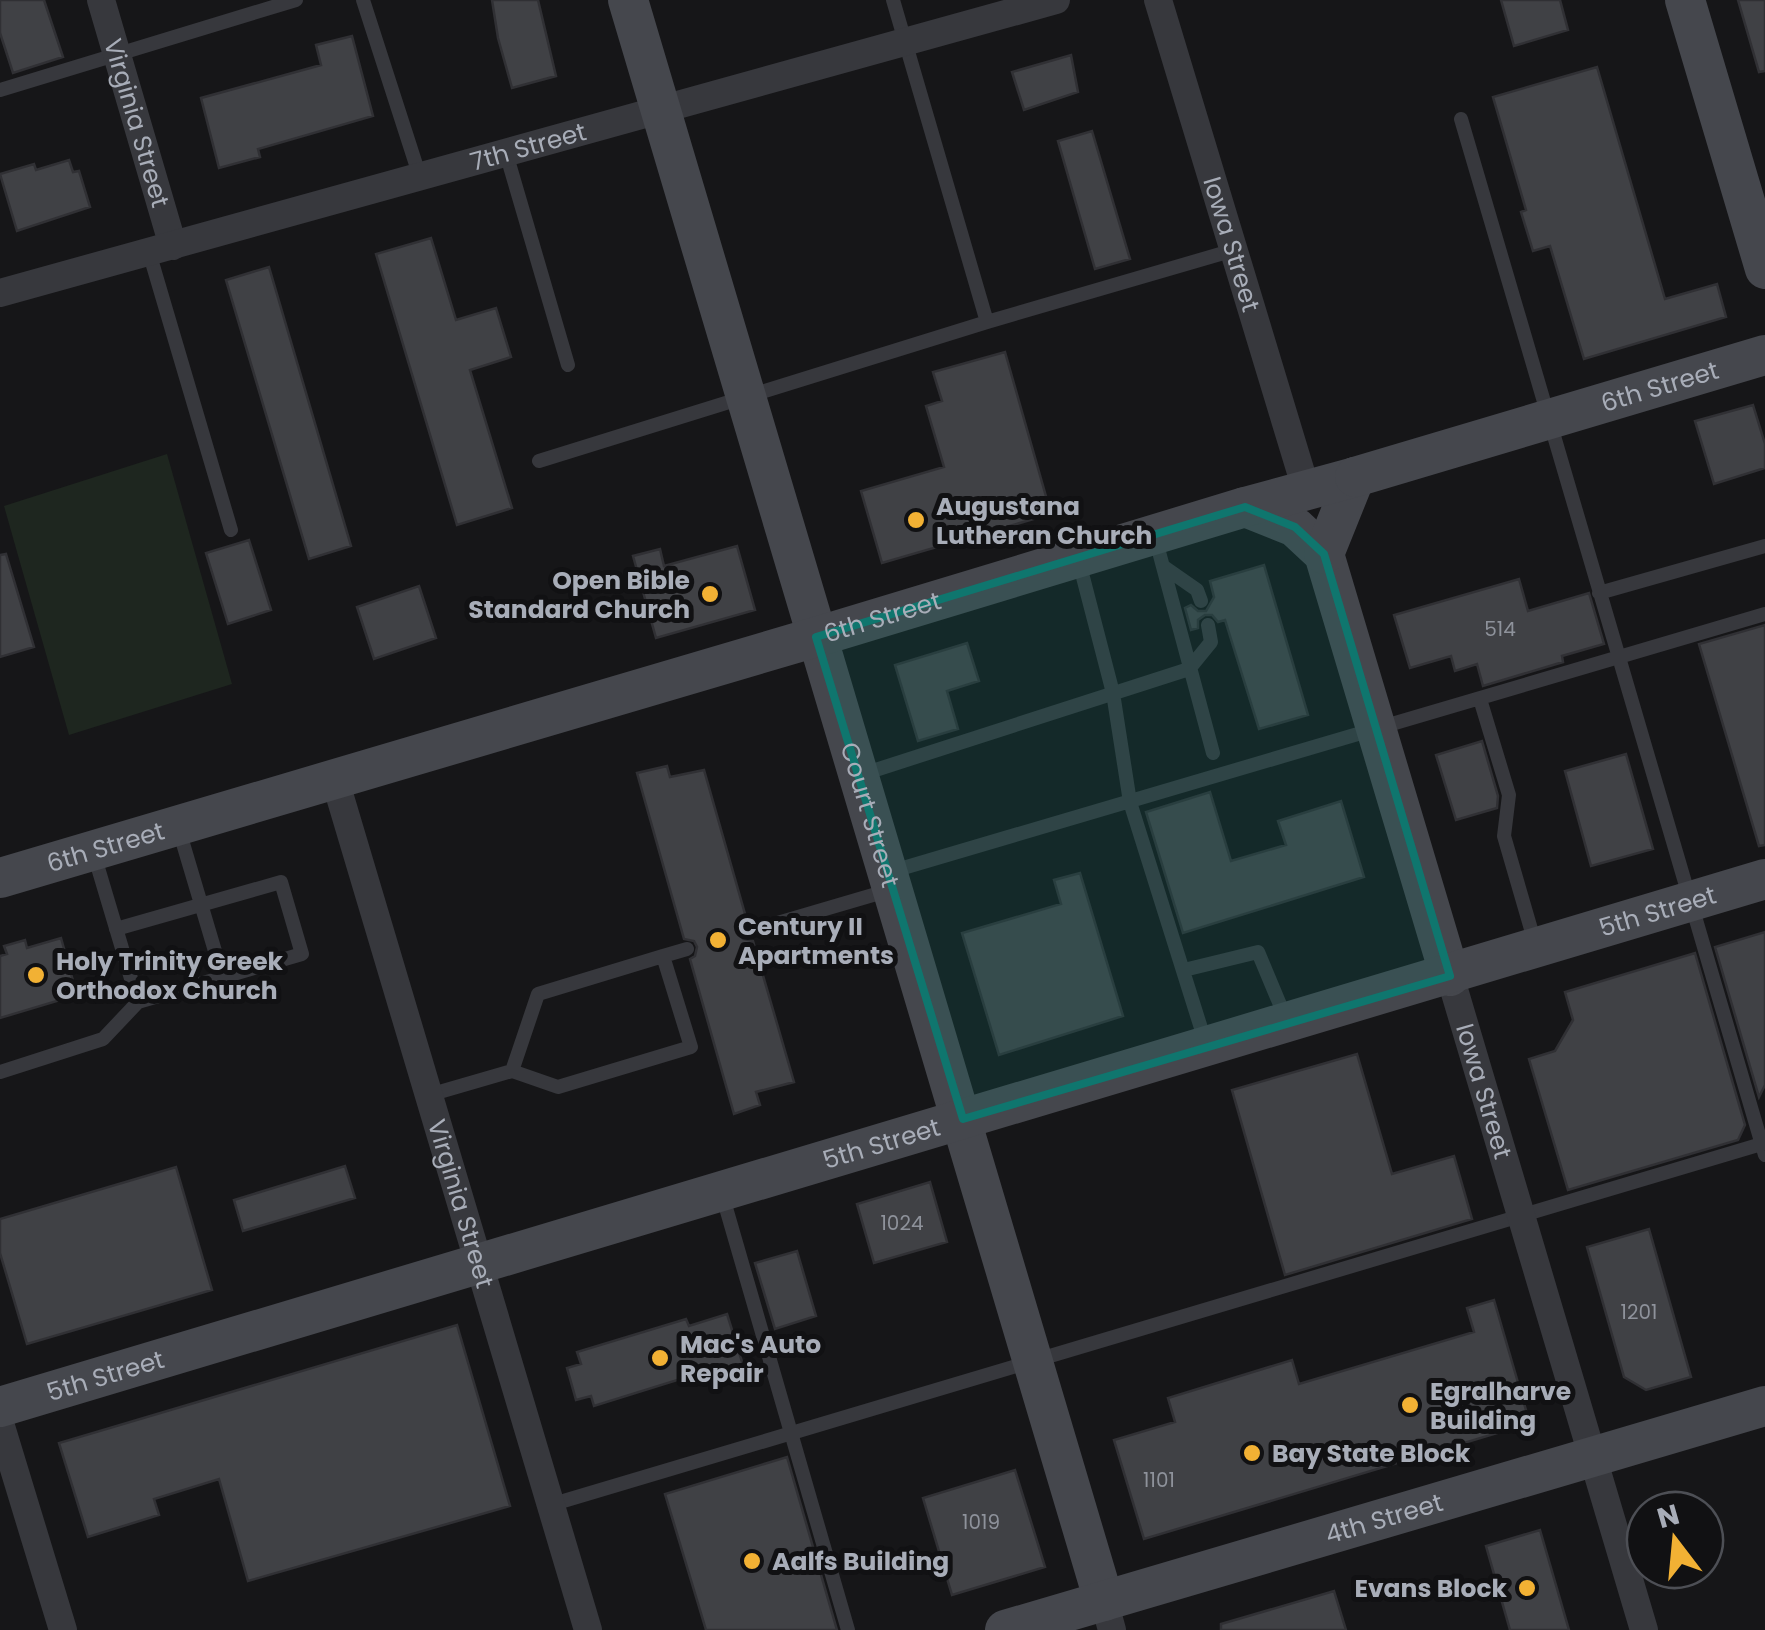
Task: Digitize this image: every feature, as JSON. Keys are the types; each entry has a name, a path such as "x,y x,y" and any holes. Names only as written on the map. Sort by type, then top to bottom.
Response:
{"main road":[{"name":"Court Street","path":"628,0 1108,1616"},
{"path":"1685,0 1765,269"},
{"name":"6th Street","path":"0,878 1078,558 1159,552 1245,507 1765,354"},
{"path":"1245,507 1296,527 1324,554 1355,477"},
{"name":"Iowa Street","path":"1324,554 1450,976"},
{"name":"5th Street","path":"0,1407 1765,879"},
{"name":"4th Street","path":"1005,1630 1108,1616 1592,1456 1765,1406"}],"street":[{"name":"Virginia Street","path":"101,0 161,249"},
{"name":"7th Street","path":"0,293 1056,0"},
{"name":"Iowa Street","path":"1158,0 1306,489"},
{"name":"Virginia Street","path":"334,780 588,1630"},
{"name":"Iowa Street","path":"1450,976 1644,1630"},
{"path":"0,1423 62,1630"}],"lane":[{"path":"0,90 296,0"},
{"path":"363,0 420,176"},
{"path":"892,0 987,322"},
{"path":"550,1506 1764,1147 1461,119"},
{"path":"506,153 568,365"},
{"path":"161,249 231,530"},
{"path":"539,461 1234,250"},
{"path":"1598,593 1765,546"},
{"path":"1159,552 1197,590 1201,602"},
{"path":"1159,552 1213,753"},
{"path":"1078,558 1113,693 1130,802 1206,1046"},
{"path":"750,931 1130,802 1765,614"},
{"path":"857,776 1189,669 1211,642 1208,625"},
{"path":"1480,699 1510,796 1504,836 1536,949"},
{"path":"178,826 223,978"},
{"path":"93,851 138,1002"},
{"path":"0,1072 103,1040 138,1002 302,954 281,882 116,929"},
{"path":"512,1071 538,994 687,949"},
{"path":"1184,970 1258,952 1286,1021"},
{"path":"429,1095 512,1071 558,1086 690,1047 663,956"},
{"path":"722,1191 848,1630"}],"highlighted area":[{"path":"1245,507 1295,527 1324,554 1450,976 963,1119 816,637"}],"shaded area":[{"path":"167,454 232,684 69,735 4,506"}],"building":[{"path":"0,0 44,0 63,57 13,73 0,33"},
{"path":"492,0 538,0 556,76 512,88"},
{"path":"1501,0 1560,0 1568,30 1514,46"},
{"path":"1738,0 1765,0 1765,71 1759,72"},
{"path":"352,36 373,116 258,149 260,157 219,168 201,98 321,65 316,45"},
{"path":"1071,55 1078,92 1024,110 1012,72"},
{"path":"1597,67 1665,299 1717,284 1726,317 1584,359 1550,246 1533,251 1521,212 1526,210 1493,97"},
{"path":"1092,131 1130,259 1095,269 1058,141"},
{"path":"69,160 73,172 79,171 90,207 17,231 0,174 34,164 36,170"},
{"path":"431,238 456,320 496,308 511,357 470,370 512,508 457,525 376,254"},
{"path":"269,267 351,546 309,559 226,280"},
{"path":"1005,352 1051,514 882,563 861,491 944,467 926,406 942,401 933,372"},
{"path":"1753,405 1765,444 1765,468 1714,484 1695,421"},
{"path":"249,540 271,610 228,624 206,553"},
{"path":"737,546 755,610 656,638 633,556 660,549 664,566"},
{"path":"6,554 34,647 0,657 0,555"},
{"path":"1264,565 1308,715 1259,729 1225,620 1218,622 1212,615 1205,615 1198,620 1198,628 1191,630 1185,608 1191,605 1206,611 1214,597 1210,581"},
{"path":"1519,579 1528,611 1589,593 1604,644 1562,656 1563,662 1483,686 1477,664 1455,671 1451,656 1410,668 1394,615"},
{"path":"419,586 436,638 374,659 357,607"},
{"path":"1765,625 1765,845 1759,846 1699,644"},
{"path":"967,643 979,681 947,691 958,729 918,741 895,665"},
{"path":"1482,741 1498,796 1497,808 1456,820 1436,755"},
{"path":"1626,754 1653,849 1591,866 1565,771"},
{"name":"Century II Apartments","path":"667,766 670,777 704,770 747,921 740,933 743,939 753,941 794,1082 756,1092 760,1105 734,1114 690,959 697,947 694,941 684,939 637,773"},
{"path":"1210,792 1231,861 1286,845 1278,821 1341,801 1364,877 1183,933 1146,812"},
{"path":"1080,873 1123,1016 999,1055 962,933 1061,904 1054,880"},
{"path":"1765,932 1765,1085 1759,1097 1715,947"},
{"name":"Holy Trinity Greek Orthodox Church","path":"61,938 77,995 0,1018 0,956 7,954 4,946 25,940 27,948"},
{"path":"1695,953 1745,1125 1738,1140 1568,1190 1529,1059 1555,1051 1573,1020 1565,992"},
{"path":"1357,1054 1392,1174 1454,1156 1472,1219 1285,1275 1232,1090"},
{"path":"345,1166 355,1198 243,1231 234,1200"},
{"path":"176,1167 212,1290 27,1344 0,1253 0,1219"},
{"path":"930,1182 947,1242 874,1263 857,1204"},
{"path":"1649,1229 1691,1377 1646,1390 1624,1377 1587,1247"},
{"path":"797,1251 816,1316 775,1329 755,1263"},
{"path":"1494,1300 1528,1417 1524,1425 1144,1539 1114,1440 1175,1422 1168,1398 1292,1360 1299,1384 1474,1332 1467,1308"},
{"name":"Mac's Auto Repair","path":"727,1314 744,1368 708,1378 706,1371 594,1406 591,1396 576,1400 567,1368 581,1364 577,1352 686,1319 689,1326"},
{"path":"457,1325 510,1506 248,1581 219,1479 154,1499 159,1515 88,1537 59,1443"},
{"name":"Aalfs Building","path":"787,1457 837,1630 706,1630 665,1494"},
{"path":"1015,1470 1045,1567 952,1595 923,1498"},
{"name":"Evans Block","path":"1540,1530 1569,1630 1510,1630 1486,1546"},
{"path":"1334,1591 1346,1630 1221,1630 1221,1624"}],"place":[{"name":"Augustana Lutheran Church","path":"916,520"},
{"name":"Open Bible Standard Church","path":"710,594"},
{"name":"Century II Apartments","path":"718,940"},
{"name":"Holy Trinity Greek Orthodox Church","path":"36,975"},
{"name":"Mac's Auto Repair","path":"660,1358"},
{"name":"Egralharve Building","path":"1410,1405"},
{"name":"Bay State Block","path":"1252,1453"},
{"name":"Aalfs Building","path":"752,1561"},
{"name":"Evans Block","path":"1527,1588"}]}
